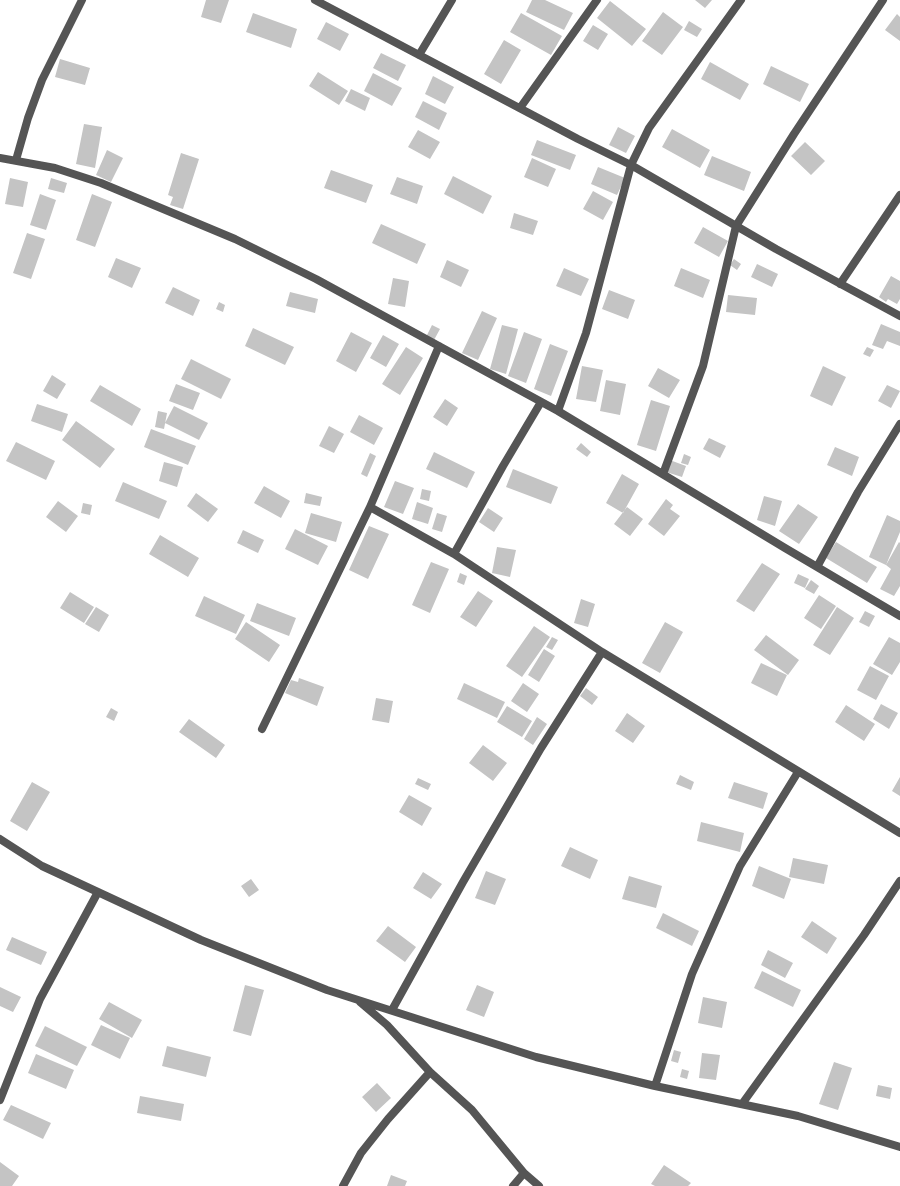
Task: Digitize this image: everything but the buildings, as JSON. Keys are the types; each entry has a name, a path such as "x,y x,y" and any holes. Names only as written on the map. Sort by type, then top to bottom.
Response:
{"street":[{"path":"16,160 28,118 42,80 82,0"},
{"path":"317,0 419,55 631,165 736,226 900,316"},
{"path":"419,55 452,0"},
{"path":"520,108 597,0"},
{"path":"558,411 586,333 631,165 649,128 741,0"},
{"path":"663,474 703,366 736,226 794,134 883,0"},
{"path":"0,158 55,168 100,183 235,239 316,279 558,411 900,616"},
{"path":"840,284 900,194"},
{"path":"262,730 370,507 439,346"},
{"path":"454,554 541,402"},
{"path":"817,567 858,492 900,424"},
{"path":"370,507 454,554 602,652 900,834"},
{"path":"392,1010 463,882 541,748 602,652"},
{"path":"655,1086 692,974 740,866 798,772"},
{"path":"0,839 42,866 201,940 327,990 536,1057 655,1086 798,1116 900,1147"},
{"path":"742,1104 864,935 900,881"},
{"path":"0,1100 40,999 98,892"},
{"path":"356,999 387,1025 430,1072 472,1110 524,1173 539,1186"},
{"path":"343,1186 361,1153 430,1072"},
{"path":"512,1186 524,1173"}]}
